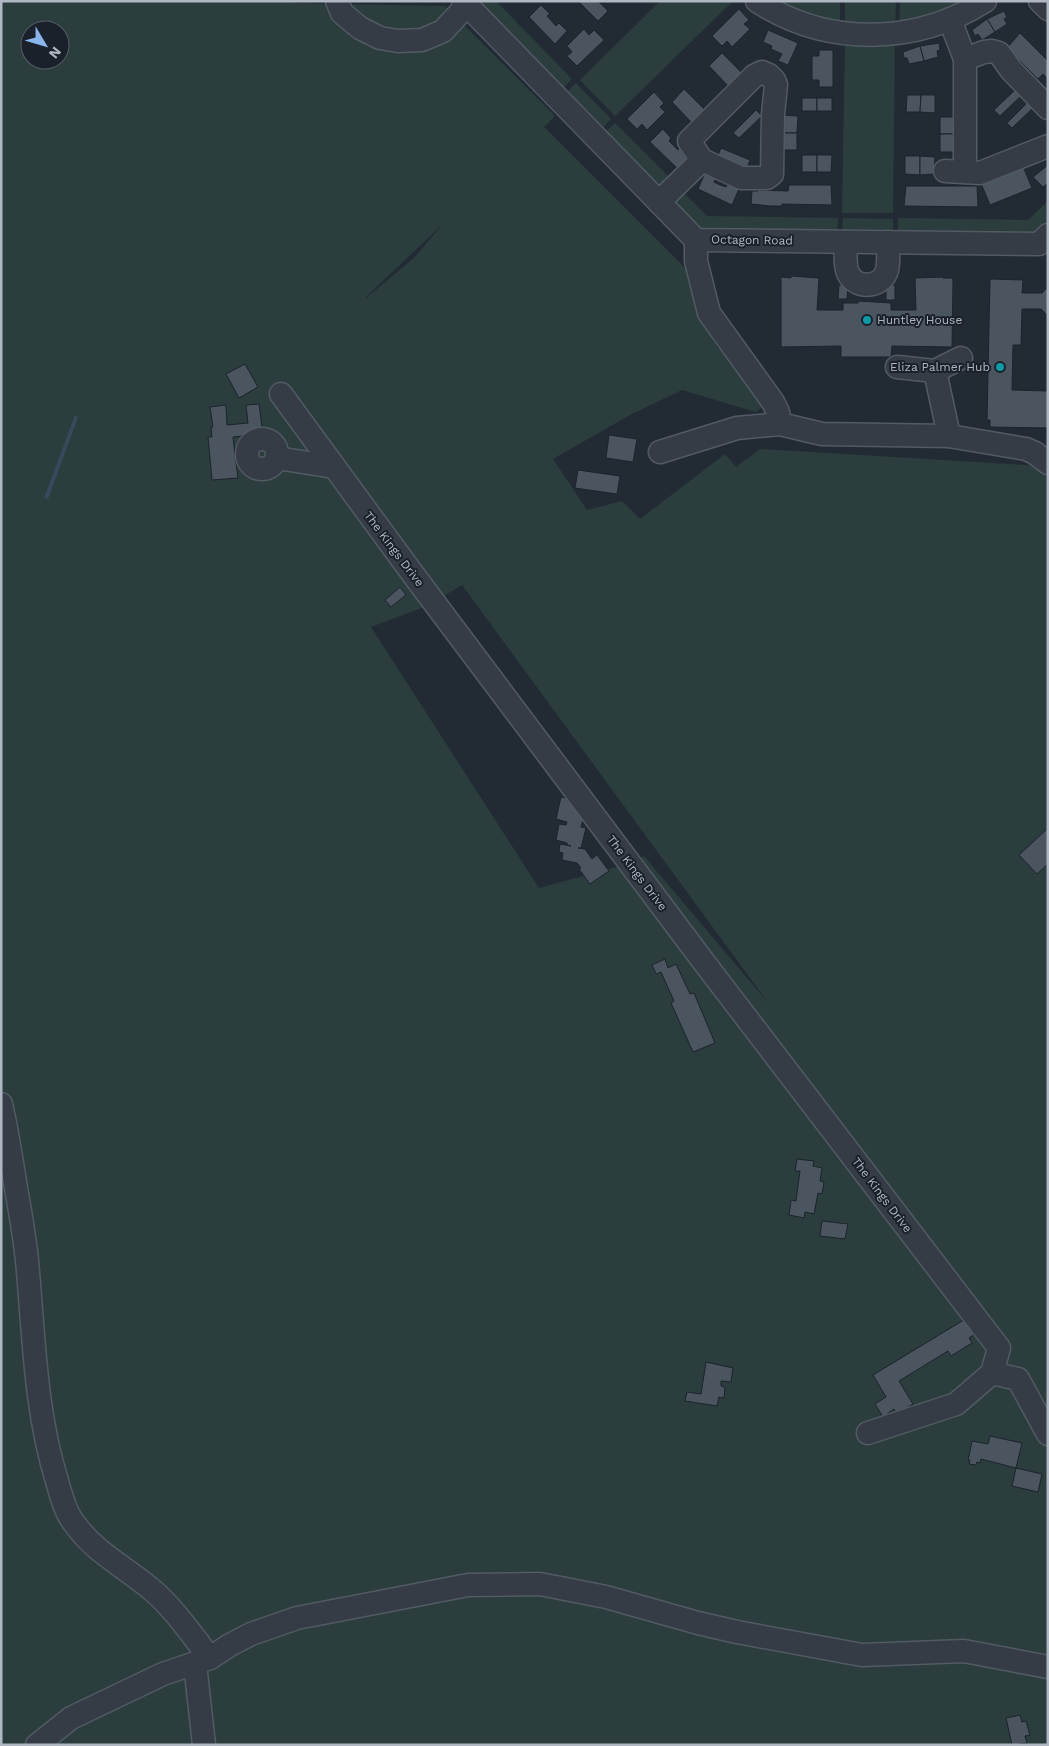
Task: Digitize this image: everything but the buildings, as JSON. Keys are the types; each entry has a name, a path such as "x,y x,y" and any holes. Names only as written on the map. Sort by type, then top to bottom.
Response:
{"street":[{"path":"337,1 342,13 360,28 380,38 398,41 422,40 443,31 465,3"},
{"path":"757,1 780,14 809,26 842,34 875,35 897,34 950,20 986,1"},
{"name":"Octagon Road","path":"465,3 696,240 1039,244 1048,235"},
{"path":"950,20 965,59 955,172 980,173 1048,146"},
{"path":"965,59 984,52 992,51 999,53 1011,70 1048,108"},
{"path":"762,72 770,75 776,85 773,114 772,174 770,177 741,178 702,160 689,141 754,76 762,72"},
{"path":"659,202 702,160"},
{"path":"696,240 696,261 709,313 773,402 778,412 780,424"},
{"path":"846,242 847,271 855,281 868,285 874,284 884,276 888,263 888,242"},
{"path":"897,367 935,371 961,358"},
{"path":"935,371 949,436"},
{"name":"The Kings Drive","path":"282,394 334,467 708,968 999,1348 1048,1434"},
{"path":"660,452 737,428 780,424 822,434 949,436 1026,449 1048,463"},
{"path":"276,458 334,467"},
{"path":"1,1104 19,1204 28,1270 34,1352 42,1420 50,1460 60,1492 72,1522 89,1542 152,1590 180,1619 203,1661 204,1745"},
{"path":"868,1433 956,1404 992,1373 999,1348"},
{"path":"992,1373 1018,1379"},
{"path":"37,1745 71,1718 163,1674 203,1661 251,1634 297,1618 468,1585 540,1584 606,1597 698,1623 862,1655 964,1650 1048,1667"}],"shaded area":[{"path":"1,1 293,1 294,3 445,6 555,116 544,127 687,270 702,315 716,345 762,397 764,406 756,412 682,390 630,415 553,459 587,510 622,501 640,519 725,454 736,467 760,449 1042,466 1048,472 1048,1745 1,1745","holes":["441,226 415,257 366,298 366,297","462,585 769,1004 644,856 624,865 539,888 371,627 427,606"]},
{"path":"473,1 496,1 572,79 561,91"},
{"path":"660,1 733,1 615,116 580,80"},
{"path":"769,1 840,1 840,27"},
{"path":"845,1 896,1 895,29 845,29"},
{"path":"900,1 975,1 899,28"},
{"path":"845,39 895,39 893,213 842,213"},
{"path":"576,83 611,119 600,131 564,95"},
{"path":"615,123 674,182 657,187 603,134"},
{"path":"679,188 707,216 838,218 837,234 699,233 674,204"},
{"path":"1048,201 1048,224 1036,236 898,234 898,218 1028,220"},
{"path":"843,218 893,219 893,234 842,233"}],"water":[{"path":"75,415 78,417 48,499 44,498"}],"place":[{"name":"Huntley House","path":"867,320"},
{"name":"Eliza Palmer Hub","path":"1000,367"}]}
